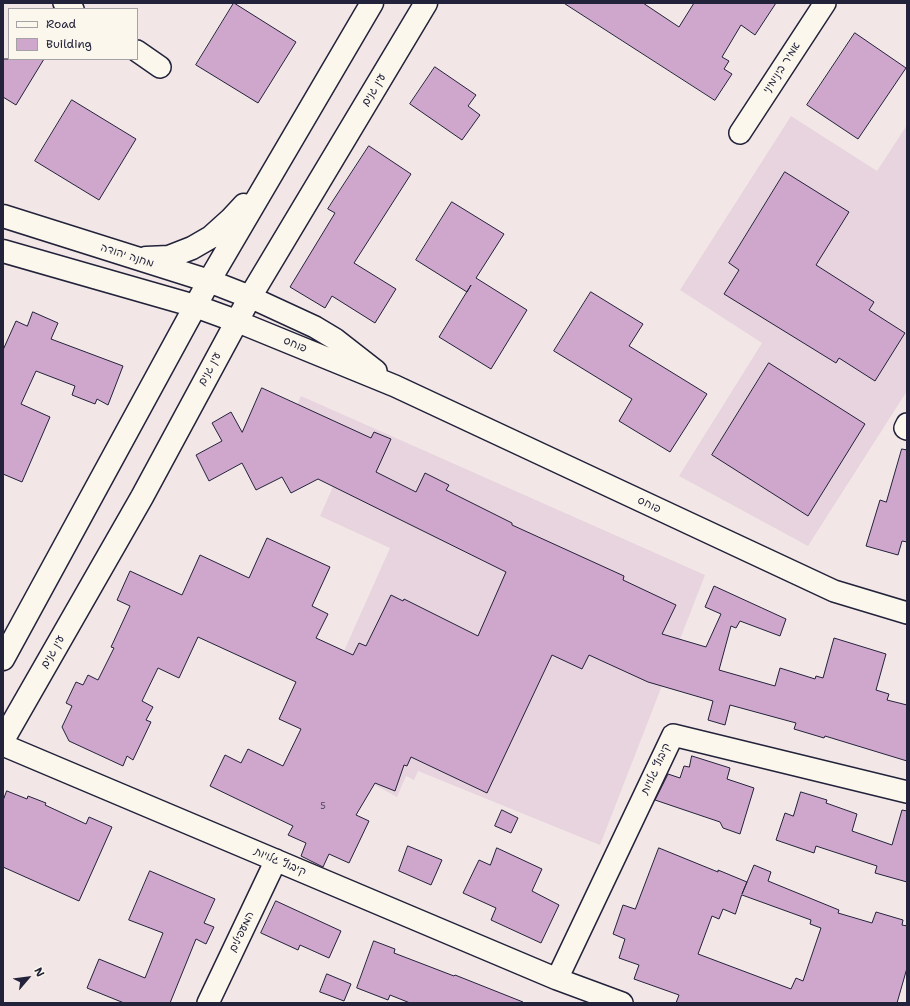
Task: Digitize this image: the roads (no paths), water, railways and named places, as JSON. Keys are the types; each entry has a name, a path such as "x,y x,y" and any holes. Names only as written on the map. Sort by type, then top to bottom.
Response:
{"main road":[{"path":"3,659 102,480 208,281 372,3"},
{"name":"עין גנים","path":"3,740 142,497 236,321 426,3"},
{"path":"136,259 169,257 192,248 211,237 231,219 267,181"},
{"name":"מחנה יהודה","path":"3,216 208,281 250,297"},
{"path":"3,251 195,306"},
{"name":"פוחס","path":"195,306 236,321"}],"street":[{"name":"אמיר בינימיני","path":"740,133 825,3"},
{"path":"138,52 160,67"},
{"name":"פוחס","path":"250,297 315,327 335,339 395,386"},
{"name":"פוחס","path":"236,321 395,386 834,591 907,613"},
{"name":"קיבוץ גלויות","path":"557,979 673,734 907,792"},
{"name":"קיבוץ גלויות","path":"3,745 557,979 622,1003"},
{"name":"המעפילים","path":"208,1003 276,860"}]}
